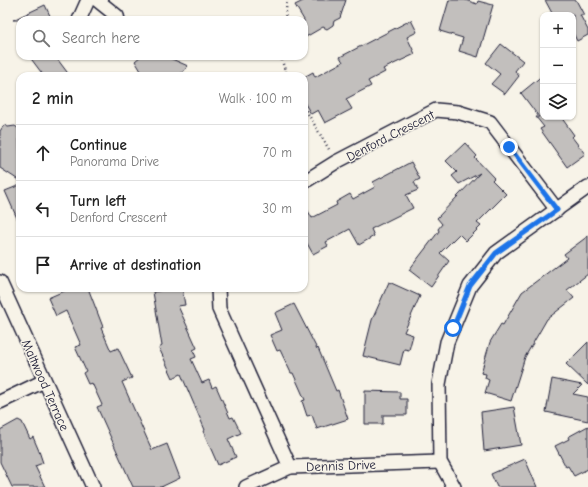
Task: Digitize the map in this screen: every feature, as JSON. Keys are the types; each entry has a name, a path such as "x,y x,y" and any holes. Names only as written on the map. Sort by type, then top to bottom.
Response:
{"street":[{"path":"81,16 88,0"},
{"path":"97,0 117,16"},
{"name":"Denford Crescent","path":"308,180 336,162 436,110 458,112 490,122 557,210"},
{"path":"454,487 440,462 439,384 448,342 470,286 496,253 588,187"},
{"name":"Maltwood Terrace","path":"0,282 93,487"},
{"path":"218,292 219,309 290,467"},
{"path":"0,402 44,381"},
{"name":"Dennis Drive","path":"246,487 290,467 440,462"}],"path":[{"path":"285,16 287,0"},
{"path":"282,60 286,72"},
{"path":"308,114 336,162"}],"building":[{"path":"305,0 346,0 340,18 334,21 333,25 327,29 323,27 308,36 308,16 302,16 295,5"},
{"path":"449,0 465,0 477,4 478,1 493,5 478,57 459,51 463,38 440,31"},
{"path":"545,0 576,0 584,15 580,15 588,30 588,35 577,41 576,12 551,12"},
{"path":"45,5 50,16 22,16"},
{"path":"411,20 417,32 407,37 415,54 383,69 385,72 368,81 371,86 346,99 352,109 325,123 318,110 311,114 308,109 308,75 313,72 315,77 343,62 340,57"},
{"path":"501,44 523,61 515,71 519,76 505,94 491,84 500,74 486,63"},
{"path":"32,60 58,60 67,72 41,72"},
{"path":"174,60 188,66 183,72 142,72 135,61"},
{"path":"540,77 540,120 563,120 574,135 572,137 585,154 567,167 540,129 544,127 536,117 539,117 521,93"},
{"path":"4,125 8,127 16,127 16,178 0,168 0,131"},
{"path":"465,143 477,156 475,158 494,178 492,180 506,194 477,223 481,226 466,241 459,234 440,253 449,261 431,287 409,270 439,231 438,229 442,224 437,218 480,173 459,184 452,176 457,172 446,161"},
{"path":"411,162 420,179 414,182 418,190 406,195 413,208 371,229 374,236 359,245 350,229 326,242 328,246 313,254 308,245 308,211 312,218 337,205 336,202 350,194 353,199 375,187 373,182"},
{"path":"16,187 16,216 5,191"},
{"path":"588,236 588,274 567,290 574,298 547,319 525,357 511,401 485,393 489,380 485,378 486,374 481,373 490,342 501,324 503,325 522,292 567,258 564,254"},
{"path":"389,282 420,296 404,332 413,335 409,350 404,349 400,365 363,356 372,320"},
{"path":"62,292 90,292 103,327 101,328 111,351 118,348 132,378 122,382 152,450 167,444 180,478 161,487 133,487 97,407 102,405 92,383 88,384 83,373 86,371 75,347 81,345 66,311 56,316 48,298"},
{"path":"153,292 183,292 185,305 178,306 197,348 193,350 196,357 191,359 202,383 209,380 212,388 216,386 230,418 233,417 241,433 228,439 236,457 218,465 181,374 173,378 159,348 162,346"},
{"path":"294,304 317,349 318,348 336,391 338,390 348,419 317,429 312,415 307,416 302,401 305,400 293,373 291,373 280,350 277,351 270,335 282,330 275,313"},
{"path":"588,342 588,385 566,364"},
{"path":"552,379 582,385 573,394 588,397 588,421 546,412"},
{"path":"365,391 400,392 400,399 407,399 407,415 383,415 383,424 365,424"},
{"path":"514,407 521,445 484,451 481,412"},
{"path":"18,420 22,422 30,439 33,437 39,451 43,463 35,466 45,487 12,487 0,462 0,430"},
{"path":"588,426 588,469 574,476 568,466 566,467 555,446 569,439 568,437"},
{"path":"525,459 537,487 497,487 491,474"}],"route":[{"path":"453,328 470,286 496,253 557,210 509,147"}]}
